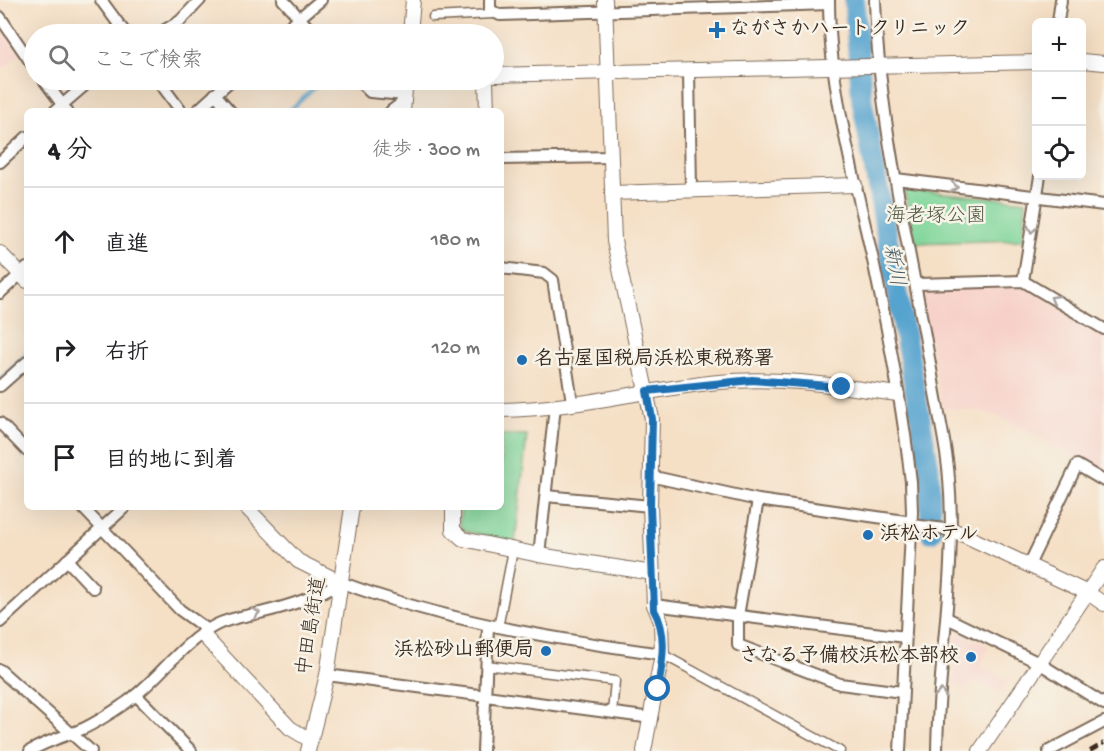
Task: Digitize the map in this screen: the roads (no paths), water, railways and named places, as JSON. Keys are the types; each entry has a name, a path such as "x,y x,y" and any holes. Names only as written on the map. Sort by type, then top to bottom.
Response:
{"street":[{"path":"101,0 119,24"},
{"path":"175,24 200,0"},
{"path":"283,0 305,24"},
{"path":"292,24 321,0"},
{"path":"411,24 412,0"},
{"path":"490,0 490,10 493,14"},
{"path":"875,0 876,66 949,477 947,618 937,751"},
{"path":"1059,18 1061,0"},
{"path":"433,17 605,5 828,2 855,185 874,266 909,464 914,524 905,636 900,751"},
{"path":"605,5 612,193 618,264 652,419 650,506 654,605 661,622 662,654 652,718 644,751"},
{"path":"0,18 24,53"},
{"path":"504,75 1032,62"},
{"path":"1086,62 1104,63"},
{"path":"689,70 691,189"},
{"path":"50,90 60,108"},
{"path":"62,108 81,90"},
{"path":"165,90 178,108"},
{"path":"200,108 220,90"},
{"path":"368,90 403,103"},
{"path":"486,90 487,108"},
{"path":"215,94 227,108"},
{"path":"0,162 24,140"},
{"path":"504,159 611,157"},
{"path":"896,180 1104,205"},
{"path":"1023,281 1039,180"},
{"path":"612,193 855,185"},
{"path":"0,253 24,273"},
{"path":"504,268 544,273 553,280 572,402"},
{"path":"0,293 24,275"},
{"path":"916,284 1023,281 1104,329"},
{"path":"0,386 24,365"},
{"path":"504,410 555,406 647,391 752,380 808,383 897,394"},
{"path":"540,555 555,406"},
{"path":"0,423 24,448"},
{"path":"1029,565 1077,465 1104,481"},
{"path":"650,476 758,500 950,530 1088,593 1104,604"},
{"path":"546,496 650,506"},
{"path":"758,500 738,616 738,645 840,684 902,692"},
{"path":"85,510 180,610 205,632 290,729 309,746"},
{"path":"0,606 4,619 123,510"},
{"path":"249,510 297,561 340,582 395,602 493,627 662,654 840,751"},
{"name":"中田島街道","path":"309,746 327,675 352,510"},
{"path":"453,510 452,526 458,537 540,555 653,573"},
{"path":"483,751 486,665 493,627 513,550"},
{"path":"67,560 93,588"},
{"path":"980,751 1104,568"},
{"path":"30,751 101,720 136,695 192,640 205,632 228,620 311,598 340,582"},
{"path":"654,605 905,636"},
{"path":"947,618 1039,663 1104,704"},
{"path":"486,665 615,681 612,712"},
{"path":"0,670 91,751"},
{"path":"327,675 652,718"},
{"path":"136,695 191,751"},
{"path":"1049,751 1104,722"}],"waterway":[{"name":"新川","path":"854,0 862,101 929,467 931,532"},
{"path":"292,108 312,90"},
{"path":"1,379 24,357"}],"railway":[{"path":"1090,751 1104,743"}],"place":[{"name":"ながさかハートクリニック","path":"717,30"},
{"name":"名古屋国税局浜松東税務署","path":"522,360"},
{"name":"浜松ホテル","path":"868,535"},
{"name":"浜松砂山郵便局","path":"546,651"},
{"name":"さなる予備校浜松本部校","path":"971,657"}],"park label":[{"name":"海老塚公園","path":"936,217"}]}
